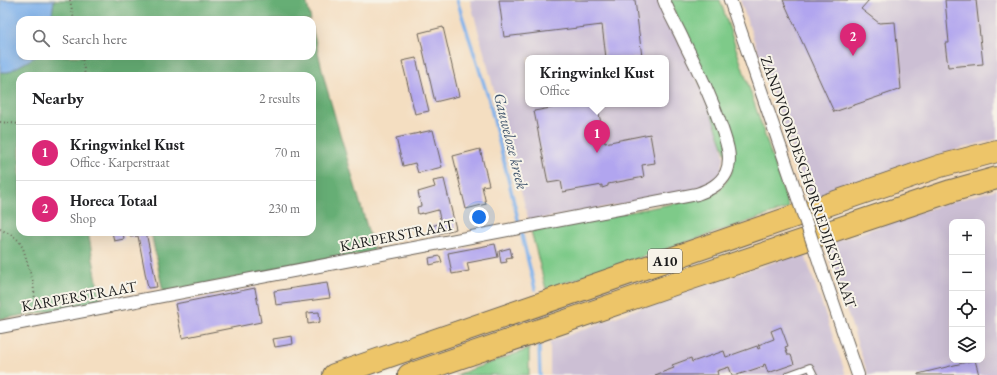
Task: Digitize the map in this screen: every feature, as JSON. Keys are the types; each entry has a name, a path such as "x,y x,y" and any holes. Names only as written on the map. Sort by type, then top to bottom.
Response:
{"highway":[{"name":"A10","path":"334,375 940,166 997,151"},
{"name":"A10","path":"409,375 951,191 997,178"}],"street":[{"name":"KARPERSTRAAT","path":"0,327 697,194 714,187 726,174 729,158 727,145 715,107 664,0"},
{"name":"ZANDVOORDESCHORREDIJKSTRAAT","path":"730,0 858,375"}],"lane":[{"path":"788,375 810,367 814,375"}],"path":[{"path":"70,0 73,16"},
{"path":"83,60 84,72"},
{"path":"0,122 16,124"},
{"path":"0,229 18,240 23,248 33,282 36,303 36,320"}],"shaded area":[{"path":"470,0 660,0 708,103 722,145 724,158 721,173 712,184 695,191 529,221"},
{"path":"740,0 997,0 997,139 948,152 810,201"},
{"path":"997,189 997,375 868,375 825,245 948,203"},
{"path":"804,252 846,375 550,375 550,342 658,301"}],"green space":[{"path":"54,0 306,0 310,16 52,16"},
{"path":"670,0 720,0 789,208 546,289 531,231 702,198 713,194 720,189 732,171"},
{"path":"316,43 325,82 374,251 163,292 152,236 316,236 316,72 16,72 16,236 89,236 101,303 0,319 0,72 8,72 30,60 316,60"},
{"path":"529,349 529,375 456,375"}],"water":[{"path":"0,0 54,0 52,16 16,16 16,60 30,60 8,72 0,72"}],"building":[{"path":"499,0 635,0 642,55 606,55 602,25 504,37"},
{"path":"783,0 869,0 861,9 879,23 895,22 901,89 834,112"},
{"path":"945,0 976,0 983,64 948,67 945,43 949,43"},
{"path":"443,27 459,96 435,102 419,33"},
{"path":"416,58 429,111 415,114 402,61"},
{"path":"556,107 598,107 605,143 650,134 655,163 642,165 644,177 608,184 608,186 602,188 602,185 563,192 561,181 548,183 534,111"},
{"path":"433,130 442,167 418,173 415,163 403,166 396,138"},
{"path":"480,149 489,185 482,186 486,204 466,209 453,156"},
{"path":"444,179 456,229 434,235 432,226 441,223 438,210 418,214 417,207 421,206 418,192 435,187 433,181"},
{"path":"113,236 124,236 124,239 114,241"},
{"path":"138,236 147,236 157,287 148,288"},
{"path":"495,244 498,257 467,263 469,271 452,274 448,253"},
{"path":"510,248 512,257 506,258 507,262 501,263 499,251"},
{"path":"440,256 442,262 430,265 429,258"},
{"path":"327,283 330,298 276,305 274,291"},
{"path":"255,288 261,322 182,338 175,304"},
{"path":"319,312 320,322 308,324 307,313"},
{"path":"781,327 788,346 785,347 788,355 791,355 794,364 768,373 765,364 763,365 764,366 737,375 732,375 729,367 717,371 718,375 655,375 674,368 672,365 691,358 692,362 724,351 726,357 757,346 758,349 760,348 758,345 774,339 771,331"},
{"path":"292,336 293,344 275,347 273,339"},
{"path":"963,363 976,363 979,375 918,375"}],"waterway":[{"name":"Gauweloze kreek","path":"457,0 489,100 535,289"},
{"name":"Gauweloze kreek","path":"539,347 540,375"}],"place":[{"name":"Horeca Totaal","path":"853,56"},
{"name":"Kringwinkel Kust","path":"597,153"}]}
